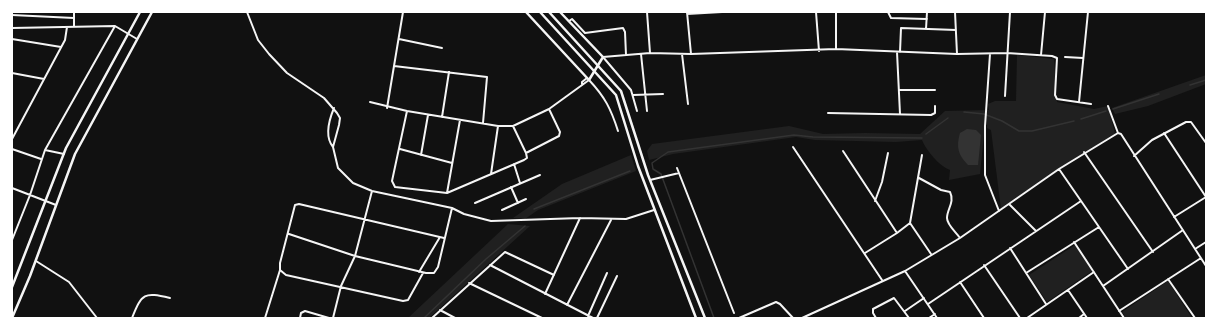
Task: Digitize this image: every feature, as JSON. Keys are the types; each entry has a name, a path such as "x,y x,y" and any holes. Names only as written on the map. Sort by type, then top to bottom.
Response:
{"main road":[{"path":"12,287 64,154 140,12"},
{"path":"12,318 84,134 152,12"},
{"path":"526,12 588,79 603,58 560,12"},
{"path":"540,12 595,70 616,95 638,166 696,318"},
{"path":"549,12 598,64 620,91 650,180 705,318"}],"street":[{"path":"74,12 74,26"},
{"path":"247,12 258,40 269,54 287,73 324,98 334,108 340,118 333,147"},
{"path":"387,108 403,12"},
{"path":"647,12 650,53"},
{"path":"691,54 687,13 722,12"},
{"path":"816,12 819,51"},
{"path":"836,12 836,49"},
{"path":"888,12 891,18 927,19"},
{"path":"926,29 927,12"},
{"path":"955,12 957,54"},
{"path":"1005,96 1010,12"},
{"path":"1041,55 1045,12"},
{"path":"1078,102 1088,12"},
{"path":"12,13 74,18"},
{"path":"569,21 572,19 575,21 585,33 623,28 625,32 626,55"},
{"path":"12,240 30,195 45,150 115,26"},
{"path":"12,28 115,26 137,40"},
{"path":"12,139 65,40 67,27"},
{"path":"900,52 901,28 956,30"},
{"path":"12,39 61,47"},
{"path":"399,39 442,48"},
{"path":"603,58 650,53 691,54 819,51 836,49 957,54 1008,53 1052,56 1057,58 1055,95 1057,99 1091,104"},
{"path":"897,52 900,114"},
{"path":"641,54 647,111"},
{"path":"682,54 688,104"},
{"path":"990,54 985,126 985,175 999,210"},
{"path":"1065,56 1083,58"},
{"path":"603,58 628,85 633,95 637,111"},
{"path":"394,66 487,77 483,123"},
{"path":"442,117 449,72"},
{"path":"12,73 44,79"},
{"path":"370,102 387,108 428,115 498,126 513,126 549,109 582,84 582,82 588,79 605,97 618,131"},
{"path":"899,90 935,90"},
{"path":"633,95 663,94"},
{"path":"828,113 932,115 935,113 935,106"},
{"path":"1108,106 1118,133 1121,134 1206,266"},
{"path":"334,108 330,118 328,138 333,147 338,168 353,183 372,192 452,208 491,221 580,218 611,220 626,219 654,210"},
{"path":"526,153 559,136 560,132 549,109"},
{"path":"407,111 393,185 395,187 447,192 527,158 513,126"},
{"path":"421,155 428,115"},
{"path":"447,192 460,120"},
{"path":"1134,156 1143,146 1184,123 1191,122 1206,143"},
{"path":"491,174 498,126"},
{"path":"802,318 882,280 905,271 931,254 960,238 1084,152 1118,133"},
{"path":"1164,133 1206,197 1174,217"},
{"path":"793,148 882,280"},
{"path":"12,149 41,159"},
{"path":"400,149 452,162"},
{"path":"45,150 64,154"},
{"path":"843,151 897,233"},
{"path":"1084,152 1152,252"},
{"path":"875,201 882,182 888,153"},
{"path":"865,253 910,223 922,155"},
{"path":"514,164 520,183"},
{"path":"677,168 734,314"},
{"path":"1059,169 1128,269"},
{"path":"650,180 679,173"},
{"path":"475,203 540,175"},
{"path":"919,178 941,190 950,192 952,198 947,218 949,224 960,238"},
{"path":"511,187 518,203"},
{"path":"12,188 56,205"},
{"path":"334,318 341,286 355,256 372,192"},
{"path":"502,210 526,199"},
{"path":"928,304 1081,201"},
{"path":"265,318 280,270 280,263 296,204 444,238"},
{"path":"1009,204 1036,231"},
{"path":"288,234 355,256 421,272 434,273 438,267 452,208"},
{"path":"545,294 580,218"},
{"path":"568,305 611,220"},
{"path":"910,223 931,254"},
{"path":"1026,273 1099,227"},
{"path":"1103,286 1183,230"},
{"path":"280,270 286,275 403,301 408,300 440,237"},
{"path":"1074,242 1124,318"},
{"path":"1195,250 1206,242"},
{"path":"1010,248 1046,304"},
{"path":"432,318 505,252 554,275"},
{"path":"1120,311 1168,278 1201,258"},
{"path":"35,261 69,282 97,318"},
{"path":"490,265 593,318"},
{"path":"984,265 1020,318"},
{"path":"905,271 937,318"},
{"path":"1027,318 1094,272"},
{"path":"588,316 607,273"},
{"path":"596,318 617,276"},
{"path":"1168,278 1194,318"},
{"path":"960,282 984,318"},
{"path":"469,284 542,318"},
{"path":"1068,290 1087,318"},
{"path":"132,318 139,301 145,295 153,294 170,298"},
{"path":"876,318 873,310 892,298 896,298 909,318"},
{"path":"905,311 924,298"},
{"path":"739,318 776,302 780,304 791,317"},
{"path":"440,310 455,318"},
{"path":"300,318 301,313 305,311 329,318"},
{"path":"929,318 935,314"},
{"path":"1079,318 1084,314"}],"shaded area":[{"path":"1017,55 1054,59 1057,102 1094,109 1108,106 1115,134 1001,209 991,130 987,128 986,115 980,174 949,180 950,170 933,157 922,140 896,142 815,140 796,137 673,154 649,160 647,151 652,144 789,126 823,134 920,134 945,111 989,110 988,104 995,101 1016,101"},
{"path":"1206,75 1206,84 1148,106 1115,114 1112,108"},
{"path":"967,129 976,130 981,135 978,165 968,165 960,154 958,142 960,133"},
{"path":"631,155 636,171 538,210 525,219 513,218 562,184"},
{"path":"508,224 530,226 429,318 408,318"},
{"path":"1075,245 1092,271 1047,302 1029,275"},
{"path":"1168,281 1192,318 1126,318 1122,312"}],"waterway":[{"path":"1190,85 1206,80"},
{"path":"1113,109 1159,94"},
{"path":"1081,119 1106,111"},
{"path":"964,112 984,114 1002,121 1019,131 1032,131 1074,121"},
{"path":"926,134 948,118"},
{"path":"714,318 661,174 653,169 652,163 668,152 794,135 813,137 922,138"},
{"path":"534,209 630,171"},
{"path":"424,318 486,259 525,226"}]}
